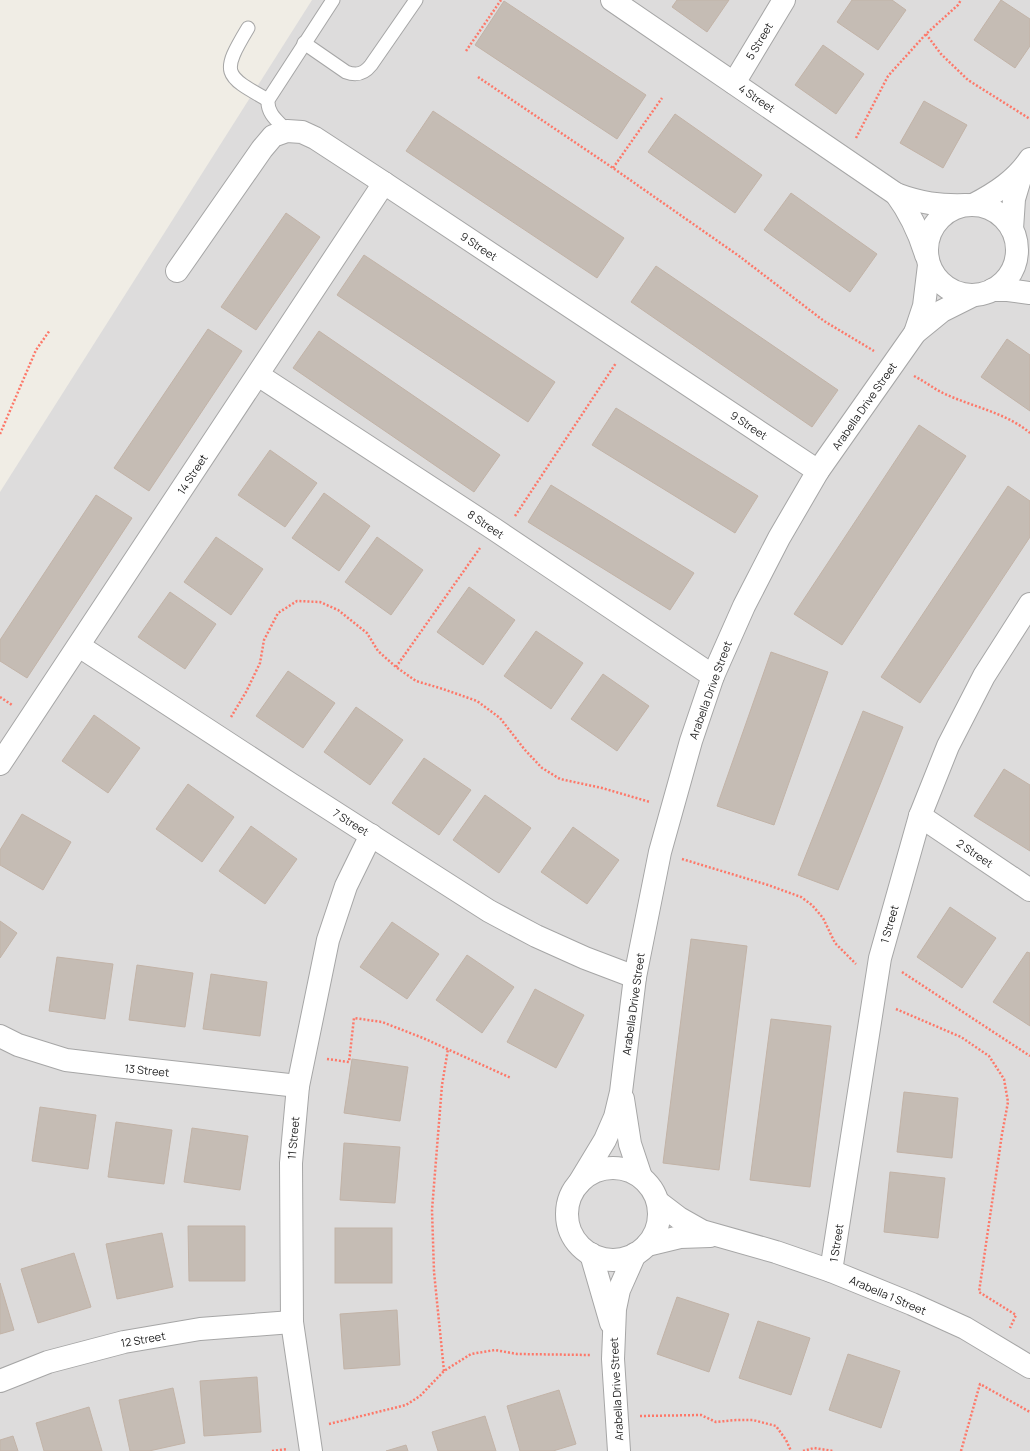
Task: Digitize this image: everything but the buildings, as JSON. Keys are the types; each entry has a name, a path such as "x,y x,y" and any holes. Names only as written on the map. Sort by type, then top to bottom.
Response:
{"street":[{"name":"5 Street","path":"734,83 784,0"},
{"name":"4 Street","path":"612,1 896,194"},
{"name":"9 Street","path":"287,131 302,132 315,138 818,471"},
{"path":"177,270 262,149 273,136 287,131"},
{"path":"915,333 924,306 928,262 927,244 931,230 940,218 952,210 970,205 999,190 1026,165"},
{"path":"915,333 942,311 1003,282 1011,272 1016,259 1014,237 1014,199 1026,165"},
{"name":"14 Street","path":"0,764 384,183"},
{"path":"896,194 930,204 948,206 970,205 988,208 1002,217 1030,268"},
{"path":"896,194 906,208 915,225 928,262 936,278 946,287 960,293 1008,290 1030,293"},
{"name":"Arabella Drive Street","path":"622,1092 635,977 660,852 691,742 713,676 744,606 779,538 818,471 915,333"},
{"name":"8 Street","path":"258,374 713,676"},
{"name":"1 Street","path":"831,1271 880,958 920,816 951,739 984,676 1029,609"},
{"name":"7 Street","path":"79,646 489,911 543,939 585,958 635,977"},
{"name":"2 Street","path":"920,816 1030,890"},
{"name":"11 Street","path":"302,1450 292,1322 291,1163 298,1086 328,940 346,886 371,835"},
{"name":"13 Street","path":"0,1036 18,1045 66,1060 298,1086"},
{"name":"Arabella 1 Street","path":"622,1092 615,1117 605,1140 569,1201 568,1222 575,1241 591,1254 605,1259 620,1259 641,1250 680,1237 715,1236"},
{"name":"Arabella 1 Street","path":"622,1092 630,1144 640,1177"},
{"name":"Arabella 1 Street","path":"579,1183 592,1173 608,1168 625,1169 640,1177 651,1188 658,1202 678,1218 702,1232 776,1252 831,1271 912,1304 965,1328 1030,1367"},
{"path":"613,1328 619,1290 641,1250 655,1232 659,1217 658,1202"},
{"path":"591,1254 613,1328"},
{"name":"12 Street","path":"0,1381 48,1362 124,1342 200,1329 292,1322"},
{"name":"Arabella Drive Street","path":"613,1328 613,1359 619,1451"}],"lane":[{"path":"287,131 270,112 267,106 268,100 333,0"},
{"path":"304,43 346,72 360,74 366,71 371,65 416,0"},
{"path":"248,28 230,60 231,71 236,80 268,100"}],"path":[{"path":"466,51 501,0"},
{"path":"846,159 888,76 926,34 958,5 961,0"},
{"path":"926,34 940,54 968,80 1030,119"},
{"path":"478,77 613,168 739,256 824,320 943,393 996,413 1012,421 1030,433"},
{"path":"613,168 662,98"},
{"path":"0,434 36,350 50,330"},
{"path":"396,666 498,532 628,345"},
{"path":"227,723 246,692 260,663 264,640 278,613 297,601 320,602 338,610 367,633 378,651 416,681 478,701 500,718 525,750 542,768 560,779 602,788 623,795 672,807"},
{"path":"660,852 801,897 812,905 823,918 835,943 857,966"},
{"path":"880,958 1030,1056"},
{"path":"894,1008 961,1037 989,1056 1004,1079 1008,1102 979,1292 1016,1315 1009,1328 1014,1331"},
{"path":"304,1056 349,1062 354,1018 382,1022 423,1038 511,1078"},
{"path":"444,1371 434,1272 432,1210 442,1085 448,1049"},
{"path":"327,1425 406,1405 420,1396 444,1371 471,1354 495,1350 524,1355 585,1354 613,1359"},
{"path":"961,1451 980,1384 1030,1412"},
{"path":"616,1416 702,1415 716,1422 753,1420 776,1426 786,1440 791,1451"},
{"path":"803,1451 814,1448 833,1451"},
{"path":"272,1451 302,1450"}],"shaded area":[{"path":"312,0 1030,0 1030,1451 0,1451 0,492"}]}
